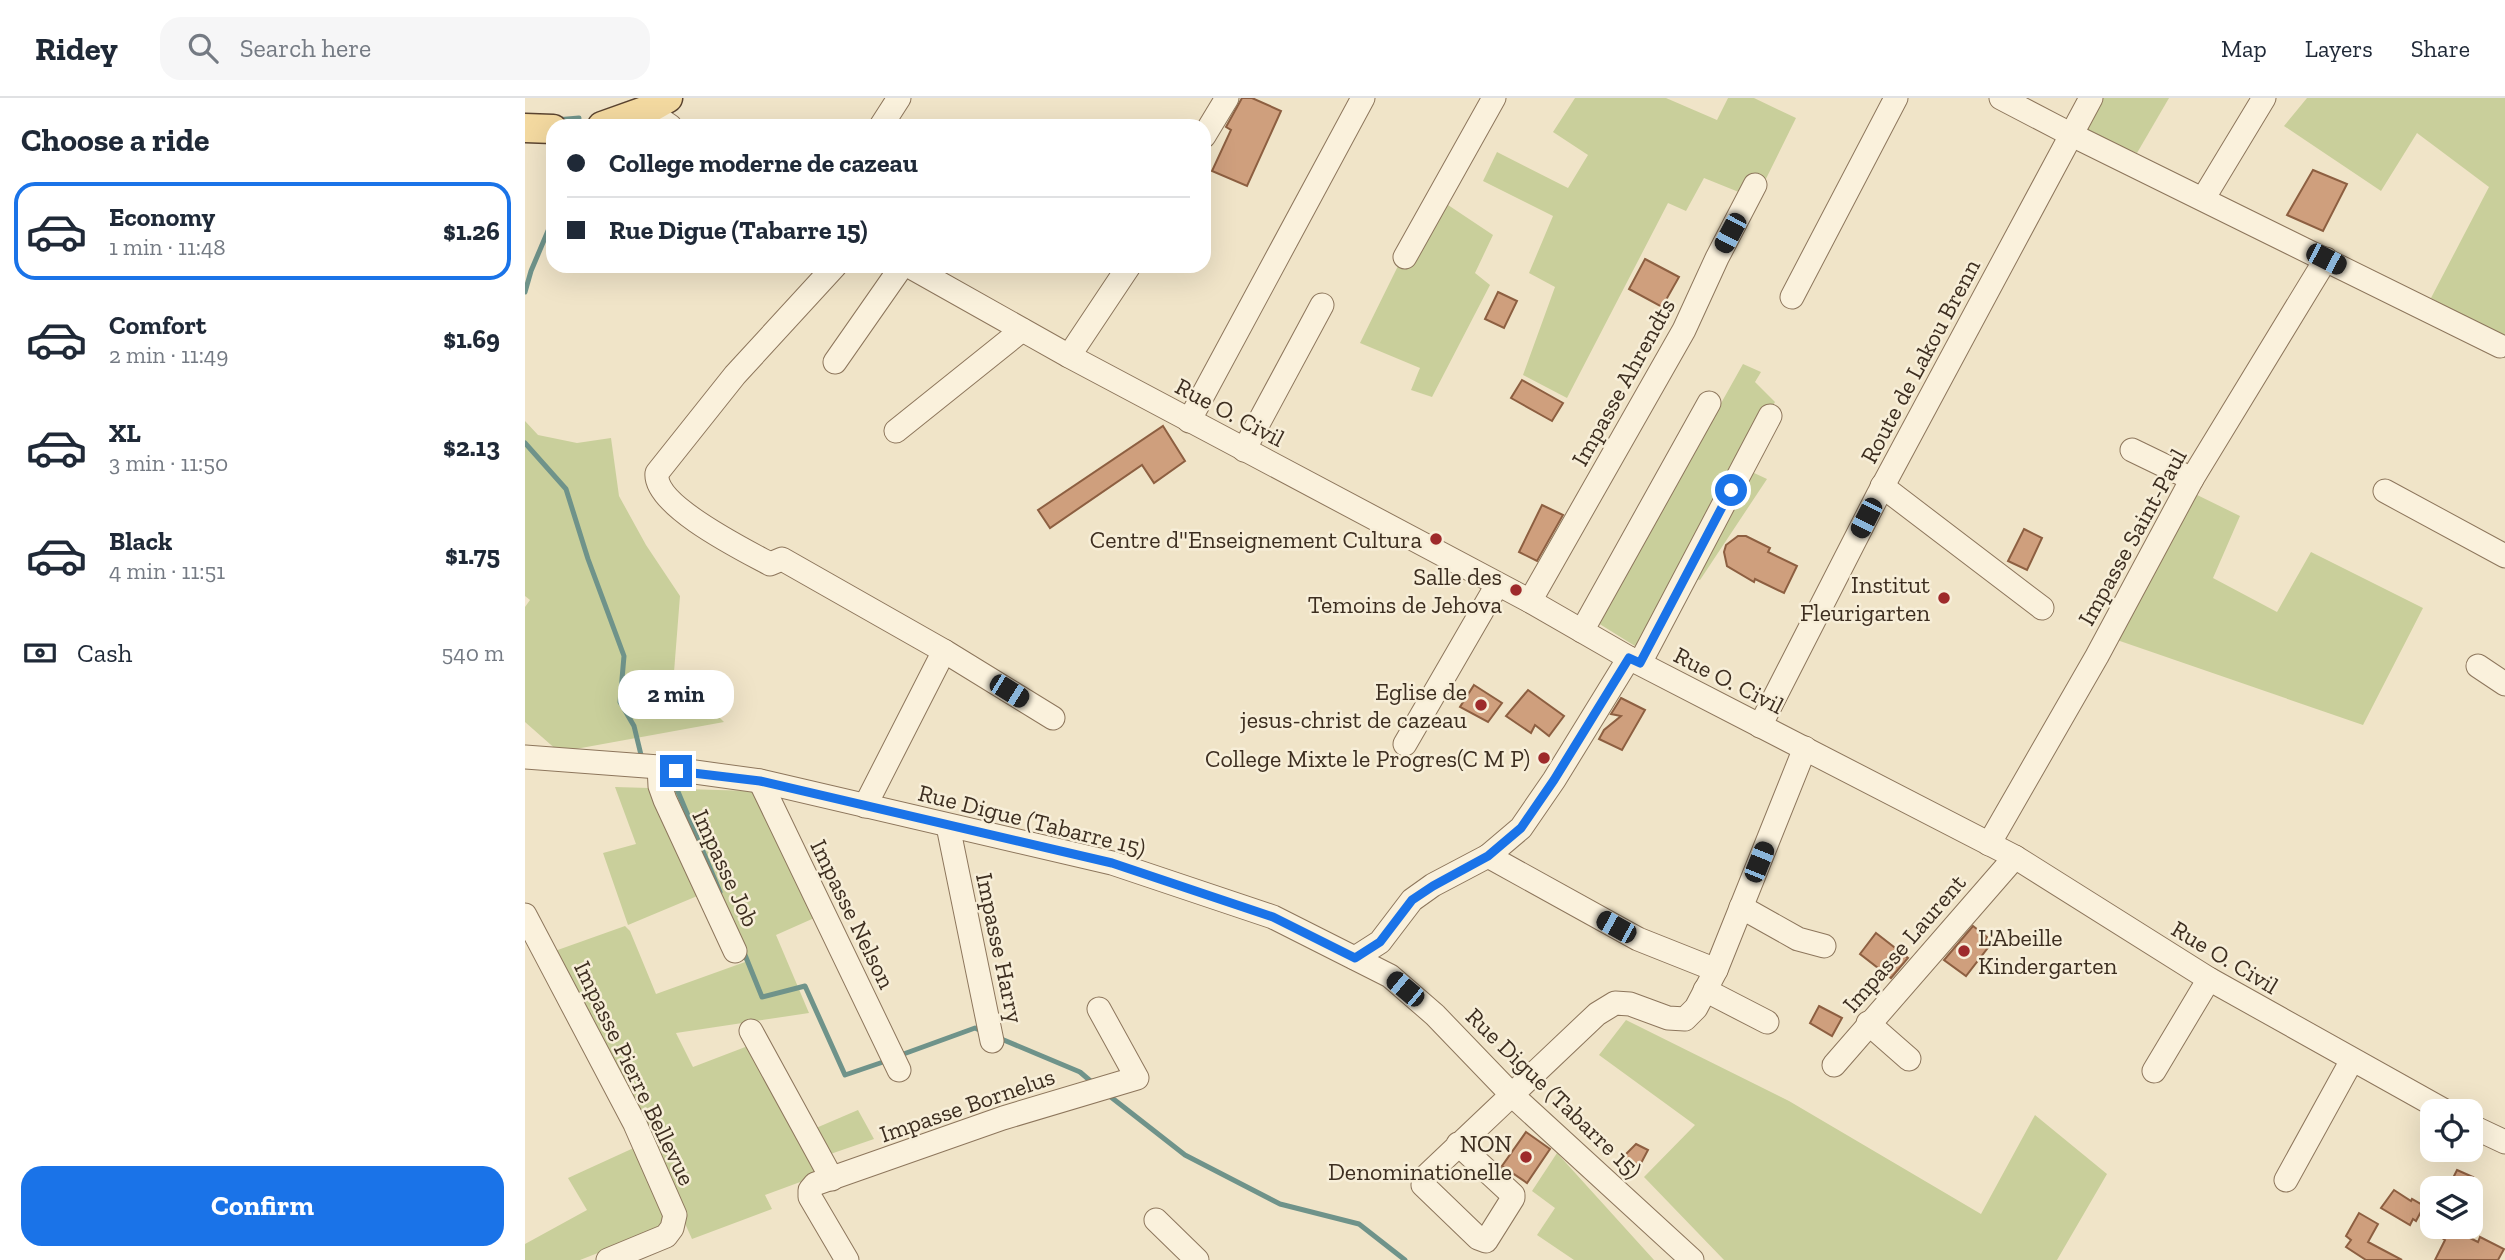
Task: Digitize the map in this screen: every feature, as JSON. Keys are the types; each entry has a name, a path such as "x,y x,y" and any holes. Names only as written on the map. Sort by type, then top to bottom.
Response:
{"main road":[{"path":"630,119 662,111"},
{"path":"525,128 546,129"}],"street":[{"path":"886,119 899,98"},
{"path":"1211,124 1227,98"},
{"path":"1189,421 1363,98"},
{"path":"1405,257 1494,98"},
{"path":"1793,296 1896,98"},
{"path":"2001,98 2500,346"},
{"name":"Route de Lakou Brenn","path":"1760,726 1882,486 2091,98"},
{"path":"2203,199 2264,98"},
{"name":"Impasse Ahrendts","path":"1530,601 1684,330 1755,185"},
{"name":"Impasse Saint-Paul","path":"1989,844 2097,656 2192,479 2326,259"},
{"path":"828,273 734,374 657,473 659,488 710,531 770,564 782,559 944,651 1052,718"},
{"path":"835,362 897,273"},
{"name":"Rue O. Civil","path":"921,273 1069,356 1530,601 1634,660 2015,857 2209,979 2423,1099"},
{"path":"1069,356 1124,273"},
{"path":"1244,450 1322,305"},
{"path":"896,431 1022,330"},
{"path":"1582,631 1709,403"},
{"path":"1355,958 1380,942 1412,900 1488,856 1521,828 1634,660 1770,416"},
{"path":"2132,450 2192,479"},
{"path":"1882,486 2042,608"},
{"path":"2385,491 2505,556"},
{"path":"1405,744 1497,585"},
{"path":"865,806 944,651"},
{"path":"2478,666 2505,684"},
{"path":"1458,1144 1597,1014 1615,1003 1630,1004 1668,1018 1685,1018 1696,1008 1716,970 1805,748"},
{"name":"Rue Digue (Tabarre 15)","path":"525,757 666,769 760,781 1112,863 1273,917 1389,976 1436,1014 1512,1095 1692,1260"},
{"name":"Impasse Job","path":"666,769 660,786 665,800 735,951"},
{"name":"Impasse Nelson","path":"760,781 899,1070"},
{"name":"Impasse Harry","path":"947,826 992,1041"},
{"path":"1488,856 1638,939 1716,970"},
{"name":"Impasse Laurent","path":"1834,1065 2015,857"},
{"path":"1741,907 1798,939 1824,946"},
{"name":"Impasse Pierre Bellevue","path":"525,915 635,1124 675,1214 672,1228 666,1236 608,1260"},
{"path":"2154,1071 2209,979"},
{"path":"1705,990 1767,1022"},
{"name":"Impasse Bornelus","path":"824,1181 1003,1118 1137,1078 1099,1009"},
{"path":"1868,1023 1909,1059"},
{"path":"751,1031 824,1181 810,1189 810,1197 847,1260"},
{"path":"2286,1180 2352,1060"},
{"path":"2483,1132 2505,1142"},
{"path":"1156,1220 1197,1260"}],"green space":[{"path":"1575,98 1666,98 1717,120 1728,98 1754,98 1796,118 1756,199 1704,178 1686,211 1668,203 1567,398 1523,375 1555,287 1529,273 1553,216 1483,181 1497,152 1568,188 1588,155 1553,132"},
{"path":"2098,98 2169,98 2137,153 2081,130"},
{"path":"2307,98 2505,98 2505,342 2431,298 2489,187 2417,133 2381,191 2284,126"},
{"path":"1433,195 1493,235 1475,273 1490,285 1432,397 1411,390 1420,368 1360,343"},
{"path":"1743,364 1761,372 1755,382 1775,402 1739,466 1767,479 1700,580 1688,577 1643,651 1598,623"},
{"path":"525,421 538,435 577,443 611,438 619,496 646,545 680,596 674,672 724,722 559,752 525,722 525,607 530,600 525,596"},
{"path":"2189,491 2240,516 2213,578 2277,612 2311,552 2423,608 2363,725 2117,640"},
{"path":"615,787 752,791 821,915 776,935 809,1013 676,1033 693,1067 761,1041 809,1131 858,1110 874,1139 813,1160 822,1174 765,1195 772,1209 692,1239 637,1117 552,952 625,926 630,931 656,994 745,962 714,889 628,925 603,853 636,844"},
{"path":"1626,1020 1789,1101 1981,1214 2035,1115 2107,1174 2057,1260 1724,1260 1644,1177 1695,1125 1599,1055"},
{"path":"638,1146 667,1226 580,1260 525,1260 525,1244 587,1210 568,1178"},
{"path":"1557,1153 1654,1260 1574,1260 1537,1235 1555,1208 1532,1191"}],"building":[{"path":"1242,98 1252,98 1281,111 1247,186 1212,171 1231,130 1226,127"},
{"path":"2313,170 2347,184 2323,231 2287,215"},
{"path":"1645,259 1679,277 1662,307 1629,289"},
{"path":"1498,292 1517,301 1504,328 1485,319"},
{"path":"1522,380 1563,403 1552,421 1511,398"},
{"path":"1163,426 1185,461 1154,483 1142,465 1050,528 1038,510"},
{"path":"1542,505 1563,515 1537,561 1519,552"},
{"path":"2024,529 2042,538 2027,570 2008,561"},
{"path":"1738,536 1746,536 1770,548 1768,552 1797,566 1784,593 1755,579 1754,582 1727,566 1724,552 1726,545"},
{"name":"Eglise de jesus-christ de cazeau","path":"1474,685 1502,703 1488,722 1460,707"},
{"path":"1528,690 1564,716 1549,736 1535,725 1531,733 1506,716"},
{"path":"1621,698 1645,710 1622,750 1599,739 1604,730 1621,716 1611,714"},
{"name":"L'Abeille Kindergarten","path":"1973,926 1987,937 1984,943 1990,945 1966,976 1944,960"},
{"path":"1876,933 1908,958 1891,978 1860,954"},
{"path":"1819,1006 1842,1018 1832,1036 1810,1023"},
{"name":"NON Denominationelle","path":"1526,1132 1550,1149 1527,1183 1502,1166"},
{"path":"1636,1144 1648,1150 1639,1167 1623,1157"},
{"path":"2457,1170 2471,1176 2454,1176"},
{"path":"2394,1190 2420,1204 2420,1214 2410,1225 2381,1208"},
{"path":"2359,1213 2378,1224 2368,1242 2402,1260 2366,1260 2346,1247 2351,1240 2346,1236"},
{"path":"2483,1238 2504,1249 2498,1260 2435,1260 2445,1240 2472,1239 2478,1242"}],"waterway":[{"path":"568,119 579,118"},
{"path":"525,292 546,236"},
{"path":"525,443 566,489 588,559 624,656 620,702 634,726 642,759"},
{"path":"671,775 720,892"},
{"path":"743,950 762,997 805,986 845,1075 889,1060"},
{"path":"898,1056 975,1028 984,1032"},
{"path":"999,1038 1080,1072 1094,1084"},
{"path":"1107,1094 1185,1155 1280,1204 1359,1224 1405,1260"}],"place":[{"name":"Centre d\"Enseignement Cultura","path":"1436,539"},
{"name":"Salle des Temoins de Jehova","path":"1516,590"},
{"name":"Institut Fleurigarten","path":"1944,598"},
{"name":"Eglise de jesus-christ de cazeau","path":"1481,705"},
{"name":"College Mixte le Progres(C M P)","path":"1544,758"},
{"name":"L'Abeille Kindergarten","path":"1964,951"},
{"name":"NON Denominationelle","path":"1526,1157"}],"route":[{"path":"676,771 760,781 1112,863 1273,917 1355,958 1380,942 1412,900 1488,856 1521,828 1554,780 1629,658 1640,663 1731,490"}]}
